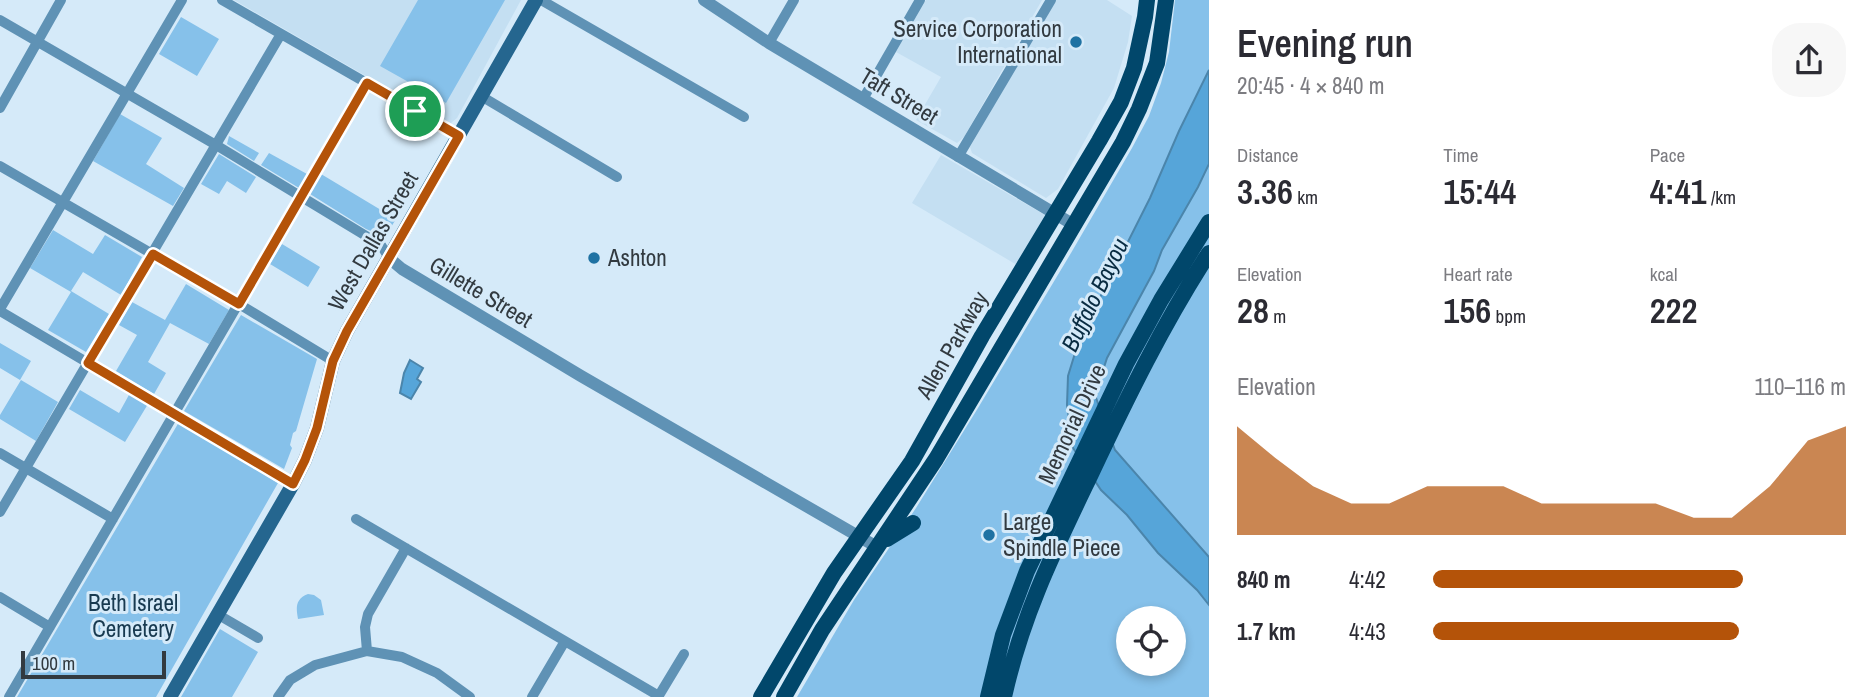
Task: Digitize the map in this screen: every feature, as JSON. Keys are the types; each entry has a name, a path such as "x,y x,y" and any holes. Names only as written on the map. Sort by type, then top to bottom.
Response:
{"main road":[{"name":"West Dallas Street","path":"170,697 305,460 317,428 333,361 347,331 539,0"},
{"name":"Allen Parkway","path":"761,697 824,589 912,461 982,336 1121,102 1134,68 1147,0"},
{"name":"Allen Parkway","path":"784,697 822,630 931,467 1123,142 1157,63 1166,0"},
{"name":"Memorial Drive","path":"988,697 1014,602 1027,572 1126,363 1167,289 1209,222"},
{"name":"Memorial Drive","path":"1004,697 1029,607 1041,578 1140,372 1209,253"},
{"path":"877,547 912,523"}],"street":[{"path":"0,108 61,0"},
{"path":"182,0 0,310 293,484"},
{"path":"222,0 459,136"},
{"path":"539,0 744,117"},
{"name":"Taft Street","path":"704,0 769,43 1074,225"},
{"path":"769,43 793,0"},
{"path":"863,99 920,0"},
{"path":"958,157 1051,0"},
{"name":"Gillette Street","path":"0,20 216,145 381,245 389,258 402,269 526,344 877,547"},
{"path":"0,512 281,34"},
{"path":"9,697 367,83"},
{"path":"481,96 617,177"},
{"path":"0,166 333,361"},
{"path":"0,453 113,519"},
{"path":"356,519 659,696 684,654"},
{"path":"367,651 365,627 368,614 406,548"},
{"path":"0,597 50,627"},
{"path":"217,614 258,638"},
{"path":"532,697 565,641"},
{"path":"278,697 290,680 316,665 367,651 402,657 437,673 470,697"}],"shaded area":[{"path":"234,0 521,0 457,118 451,123"},
{"path":"926,0 1042,0 964,137 957,143 916,120 941,77 896,52"},
{"path":"1055,0 1107,0 1132,16 1128,42 1114,88 1058,189 1046,198 972,153 970,147"},
{"path":"1209,70 1209,164 1107,358 1095,395 1115,450 1209,557 1209,605 1101,490 1073,448 1067,405 1068,376 1080,337 1150,198"},
{"path":"941,155 1045,215 1017,265 912,203"},
{"path":"410,360 423,368 417,379 421,382 411,399 400,393"}],"green space":[{"path":"418,0 505,0 446,103 380,66"},
{"path":"1175,0 1209,0 1209,697 797,697 854,600 916,508 1071,253 1149,116 1169,52"},
{"path":"181,17 219,39 197,76 159,54"},
{"path":"120,114 162,138 146,164 184,188 173,206 93,161"},
{"path":"229,136 259,153 254,161 227,144"},
{"path":"269,153 307,174 299,188 261,165"},
{"path":"219,154 256,177 246,193 227,181 219,194 201,184"},
{"path":"321,174 396,219 385,237 366,229 310,194"},
{"path":"53,230 93,254 105,235 142,257 121,295 83,272 71,291 109,314 86,352 48,330 71,292 30,268"},
{"path":"282,244 320,267 308,287 270,264"},
{"path":"186,284 229,310 209,344 170,323 148,362 166,373 154,394 116,371 137,335 119,325 132,302 165,320"},
{"path":"241,315 317,359 284,469 184,411"},
{"path":"0,343 31,361 20,380 0,368"},
{"path":"21,380 58,402 36,441 0,419"},
{"path":"80,390 119,413 130,393 148,404 125,442 69,409"},
{"name":"Beth Israel Cemetery","path":"179,422 278,483 156,697 17,697"},
{"path":"308,594 321,600 324,615 298,619 297,604"},
{"path":"220,629 258,652 232,697 181,697"}],"place":[{"name":"Service Corporation International","path":"1076,42"},
{"name":"Ashton","path":"594,258"},
{"name":"Large Spindle Piece","path":"989,535"}],"route":[{"path":"367,83 415,111 459,136 347,331 333,361 317,428 293,484 88,363 153,254 239,304 367,83"}],"water label":[{"name":"Buffalo Bayou","path":"1095,295"}]}
